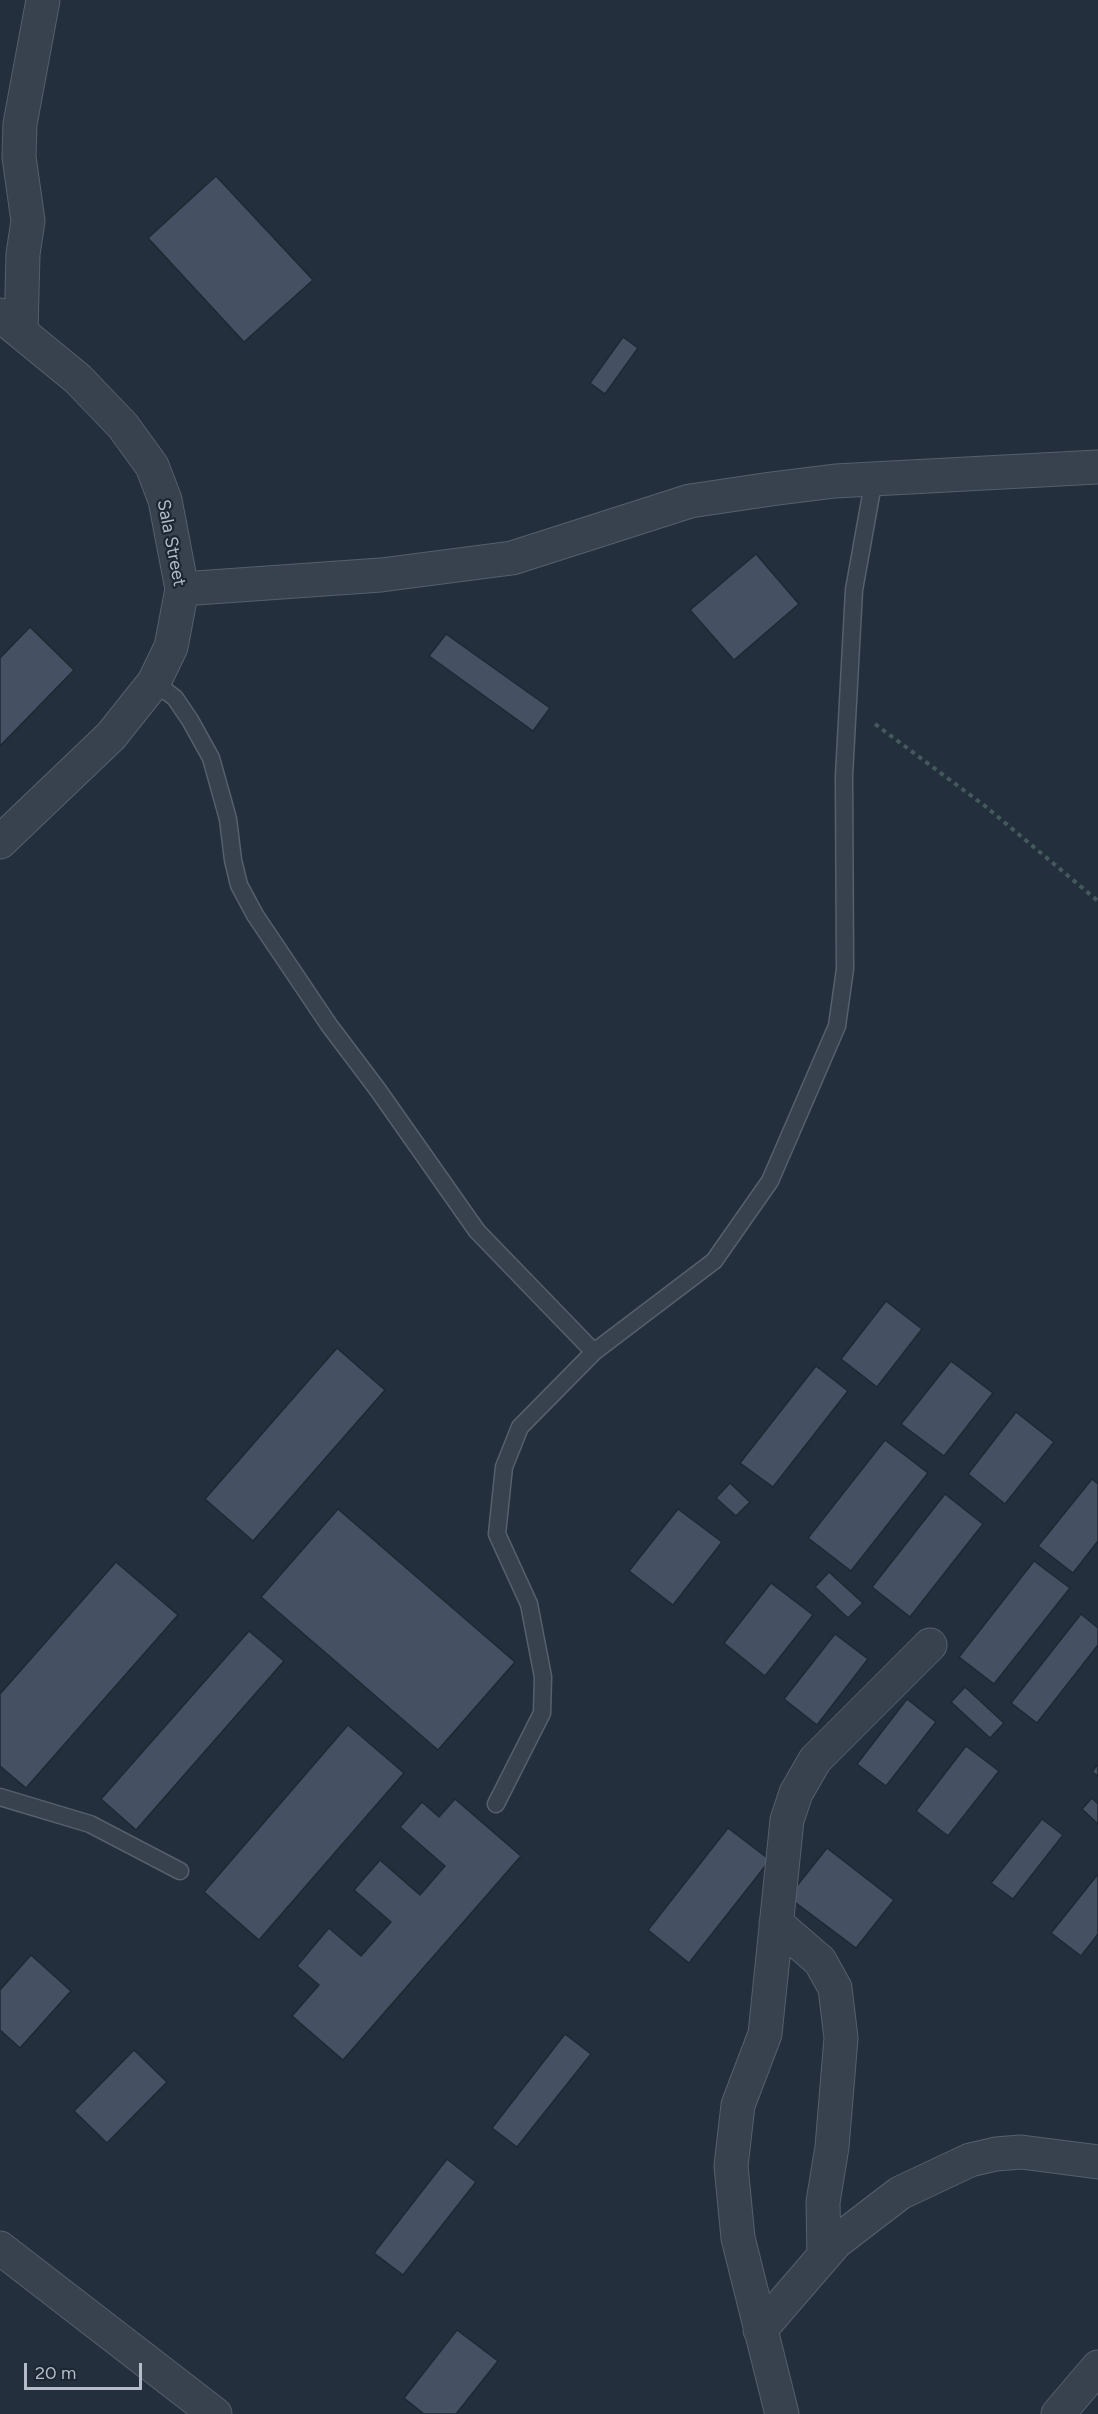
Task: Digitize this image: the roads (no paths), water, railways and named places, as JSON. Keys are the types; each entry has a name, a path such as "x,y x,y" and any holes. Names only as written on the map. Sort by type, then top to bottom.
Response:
{"street":[{"path":"11,323 27,221 19,157 20,124 43,0"},
{"name":"Sala Street","path":"0,842 111,736 154,682 171,647 182,589 165,500 152,466 123,426 78,379 11,323"},
{"path":"182,589 381,575 512,558 690,501 835,481 1098,467"},
{"path":"782,2414 738,2238 731,2166 738,2105 765,2034 786,1820 796,1793 815,1760 930,1645"},
{"path":"776,1923 820,1961 835,1988 841,2038 832,2147 823,2202 824,2256"},
{"path":"760,2330 836,2242 900,2193 970,2160 996,2154 1021,2152 1098,2162"},
{"path":"0,2248 215,2414"},
{"path":"1058,2414 1098,2367"}],"lane":[{"path":"496,1804 542,1713 543,1677 529,1605 497,1534 504,1467 520,1427 594,1352 714,1261 770,1181 837,1026 845,969 844,776 854,590 874,478"},
{"path":"154,682 175,698 211,758 228,819 233,860 239,885 255,915 329,1025 391,1108 477,1231 594,1352"},
{"path":"0,1797 90,1824 180,1871"}]}
